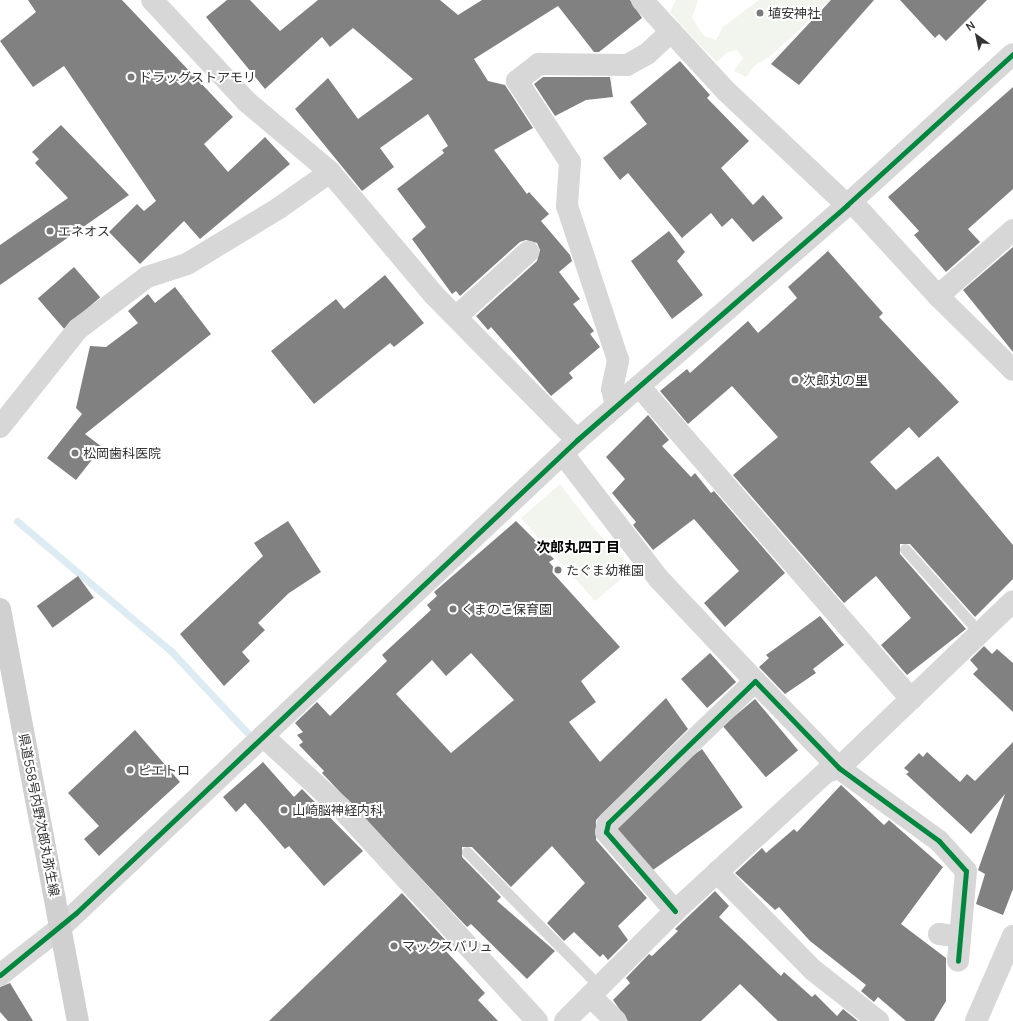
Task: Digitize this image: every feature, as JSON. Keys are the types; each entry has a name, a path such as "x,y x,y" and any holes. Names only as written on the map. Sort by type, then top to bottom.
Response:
{"main road":[{"name":"県道558号内野次郎丸弥生線","path":"0,609 78,1021"}],"street":[{"path":"152,0 247,102 330,172 570,447 659,579 839,768 939,841 966,872 949,935 958,961"},
{"path":"642,0 727,92 849,203 938,296 1013,370"},
{"path":"616,406 612,389 618,360 567,206 570,162 517,81 539,64 627,65 647,54 671,32"},
{"path":"0,975 60,928 570,447 849,203 1013,54"},
{"path":"0,427 78,329 148,278 187,264 279,208 330,172"},
{"path":"938,296 1013,230"},
{"path":"456,316 528,252"},
{"path":"638,386 911,699"},
{"path":"565,1021 675,911 826,772 839,768 1013,601"},
{"path":"675,911 606,832 608,823 755,681"},
{"path":"256,742 341,808 537,1021"},
{"path":"717,872 813,970 878,1021"},
{"path":"976,1021 1013,936"},
{"path":"595,991 616,1021"}],"lane":[{"path":"905,549 979,632"},
{"path":"467,852 595,991"}],"shaded area":[{"path":"676,0 698,0 692,18 704,36 716,40 723,27 759,0 832,0 810,15 807,23 769,57 754,66 746,77 734,71 743,58 737,50 726,53 717,62 688,33 670,12"},
{"path":"560,484 595,530 633,569 595,601 521,518"}],"building":[{"path":"28,0 122,0 233,117 204,144 228,172 265,137 290,164 200,239 184,221 140,264 109,232 137,204 144,211 156,201 64,66 33,87 0,41 36,12"},
{"path":"227,0 250,0 280,31 318,0 440,0 458,15 482,0 630,0 642,18 599,52 594,52 558,6 474,59 488,81 505,85 533,128 494,150 527,194 529,192 549,214 541,221 570,255 572,261 559,272 580,299 573,304 594,331 590,334 600,347 569,373 573,378 551,396 491,327 488,330 476,316 537,261 540,250 537,243 526,240 520,242 460,296 456,291 452,294 412,239 426,227 397,189 444,153 442,150 448,146 428,114 380,148 394,167 362,191 295,109 328,78 358,119 413,79 353,28 330,47 322,37 265,89 206,17"},
{"path":"831,0 874,0 799,85 771,64"},
{"path":"900,0 987,0 946,41 939,34 935,38"},
{"path":"680,61 710,95 707,98 749,141 721,168 753,205 763,195 783,218 753,242 732,218 722,227 711,213 682,238 628,173 620,180 603,158 647,124 630,102"},
{"path":"543,77 610,77 613,97 586,100 555,116 534,84"},
{"path":"1013,87 1013,189 968,229 980,242 946,272 914,235 919,231 888,197"},
{"path":"61,125 129,195 0,285 0,245 68,198 35,163 39,159 32,152"},
{"path":"669,231 685,252 677,261 703,295 672,319 631,261"},
{"path":"1013,247 1013,352 963,290"},
{"path":"828,251 883,313 879,317 959,402 919,438 909,427 870,462 896,490 938,456 1013,545 1013,579 975,617 910,544 900,544 900,554 966,629 907,675 881,645 911,618 876,576 844,603 733,475 778,437 732,386 688,424 660,391 687,369 690,373 748,321 758,333 797,298 788,287"},
{"path":"74,267 100,297 64,329 38,298"},
{"path":"385,275 424,323 394,347 390,343 314,404 271,351 336,299 344,309"},
{"path":"175,287 211,334 85,434 102,447 76,480 47,458 82,414 76,408 90,346 106,347 138,323 128,311 148,294 155,303"},
{"path":"648,415 669,440 662,446 691,477 695,473 711,493 714,491 785,573 725,627 704,603 739,571 694,519 653,550 633,525 636,522 612,493 625,479 606,457"},
{"path":"288,521 321,572 289,593 258,623 265,630 242,652 250,661 224,686 180,634 263,556 254,543"},
{"path":"516,521 554,559 549,562 555,569 552,572 620,647 581,681 596,702 569,722 600,762 666,698 688,729 596,820 596,840 647,898 618,926 628,940 608,960 603,954 600,957 574,932 564,941 547,923 585,883 552,846 511,887 472,847 462,847 462,857 501,897 497,901 555,951 527,979 471,924 467,927 322,773 324,771 299,745 303,742 297,735 303,732 295,723 317,702 330,716 387,661 382,655 431,610 427,605 437,596 434,592","holes":["471,653 514,700 451,753 396,694 432,660 446,676"]},
{"path":"78,576 94,598 53,628 37,606"},
{"path":"820,616 844,645 813,669 816,673 785,694 759,667 769,658 766,655"},
{"path":"984,646 992,654 997,649 1013,663 1013,712 973,674 978,669 970,660"},
{"path":"710,653 736,682 707,708 681,679"},
{"path":"755,699 798,750 766,777 723,726"},
{"name":"ピエトロ","path":"135,730 180,782 99,856 84,839 99,826 68,793"},
{"path":"1013,742 1013,889 1003,915 976,904 985,874 978,870 1005,794 971,834 906,774 909,772 904,768 919,753 923,757 927,752 960,782 967,774 975,781"},
{"path":"702,749 743,807 649,873 608,815"},
{"path":"263,762 294,797 302,789 363,851 324,886 289,846 285,849 245,803 236,812 223,797"},
{"path":"841,785 884,825 889,820 943,867 901,924 946,958 946,1001 934,1021 906,1021 878,997 874,1002 861,991 866,985 810,941 779,907 775,910 735,873 762,848 766,853 794,829 797,832"},
{"path":"715,891 729,906 719,917 781,976 784,972 812,997 815,994 837,1016 843,1009 858,1021 778,1021 740,984 701,1021 628,1021 613,1000 630,983 626,978 649,954 652,956 678,931 675,929"},
{"name":"マックスバリュ","path":"402,893 449,944 444,949 485,993 478,1000 498,1021 269,1021"},
{"path":"10,983 33,1021 8,1021 0,1012 0,987"}],"waterway":[{"path":"17,521 171,651 254,740"}],"cycle path":[{"path":"0,975 76,913 577,440 847,205 1013,54"},
{"path":"675,911 606,832 608,823 755,681 839,768 939,841 966,871 958,961"}],"place":[{"name":"埴安神社","path":"760,13"},
{"name":"ドラッグストアモリ","path":"131,77"},
{"name":"エネオス","path":"50,231"},
{"name":"次郎丸の里","path":"795,380"},
{"name":"松岡歯科医院","path":"75,453"},
{"name":"たぐま幼稚園","path":"558,570"},
{"name":"くまのこ保育園","path":"453,609"},
{"name":"ピエトロ","path":"130,770"},
{"name":"山崎脳神経内科","path":"284,810"},
{"name":"マックスバリュ","path":"394,946"}],"district":[{"name":"次郎丸四丁目","path":"578,547"}]}
